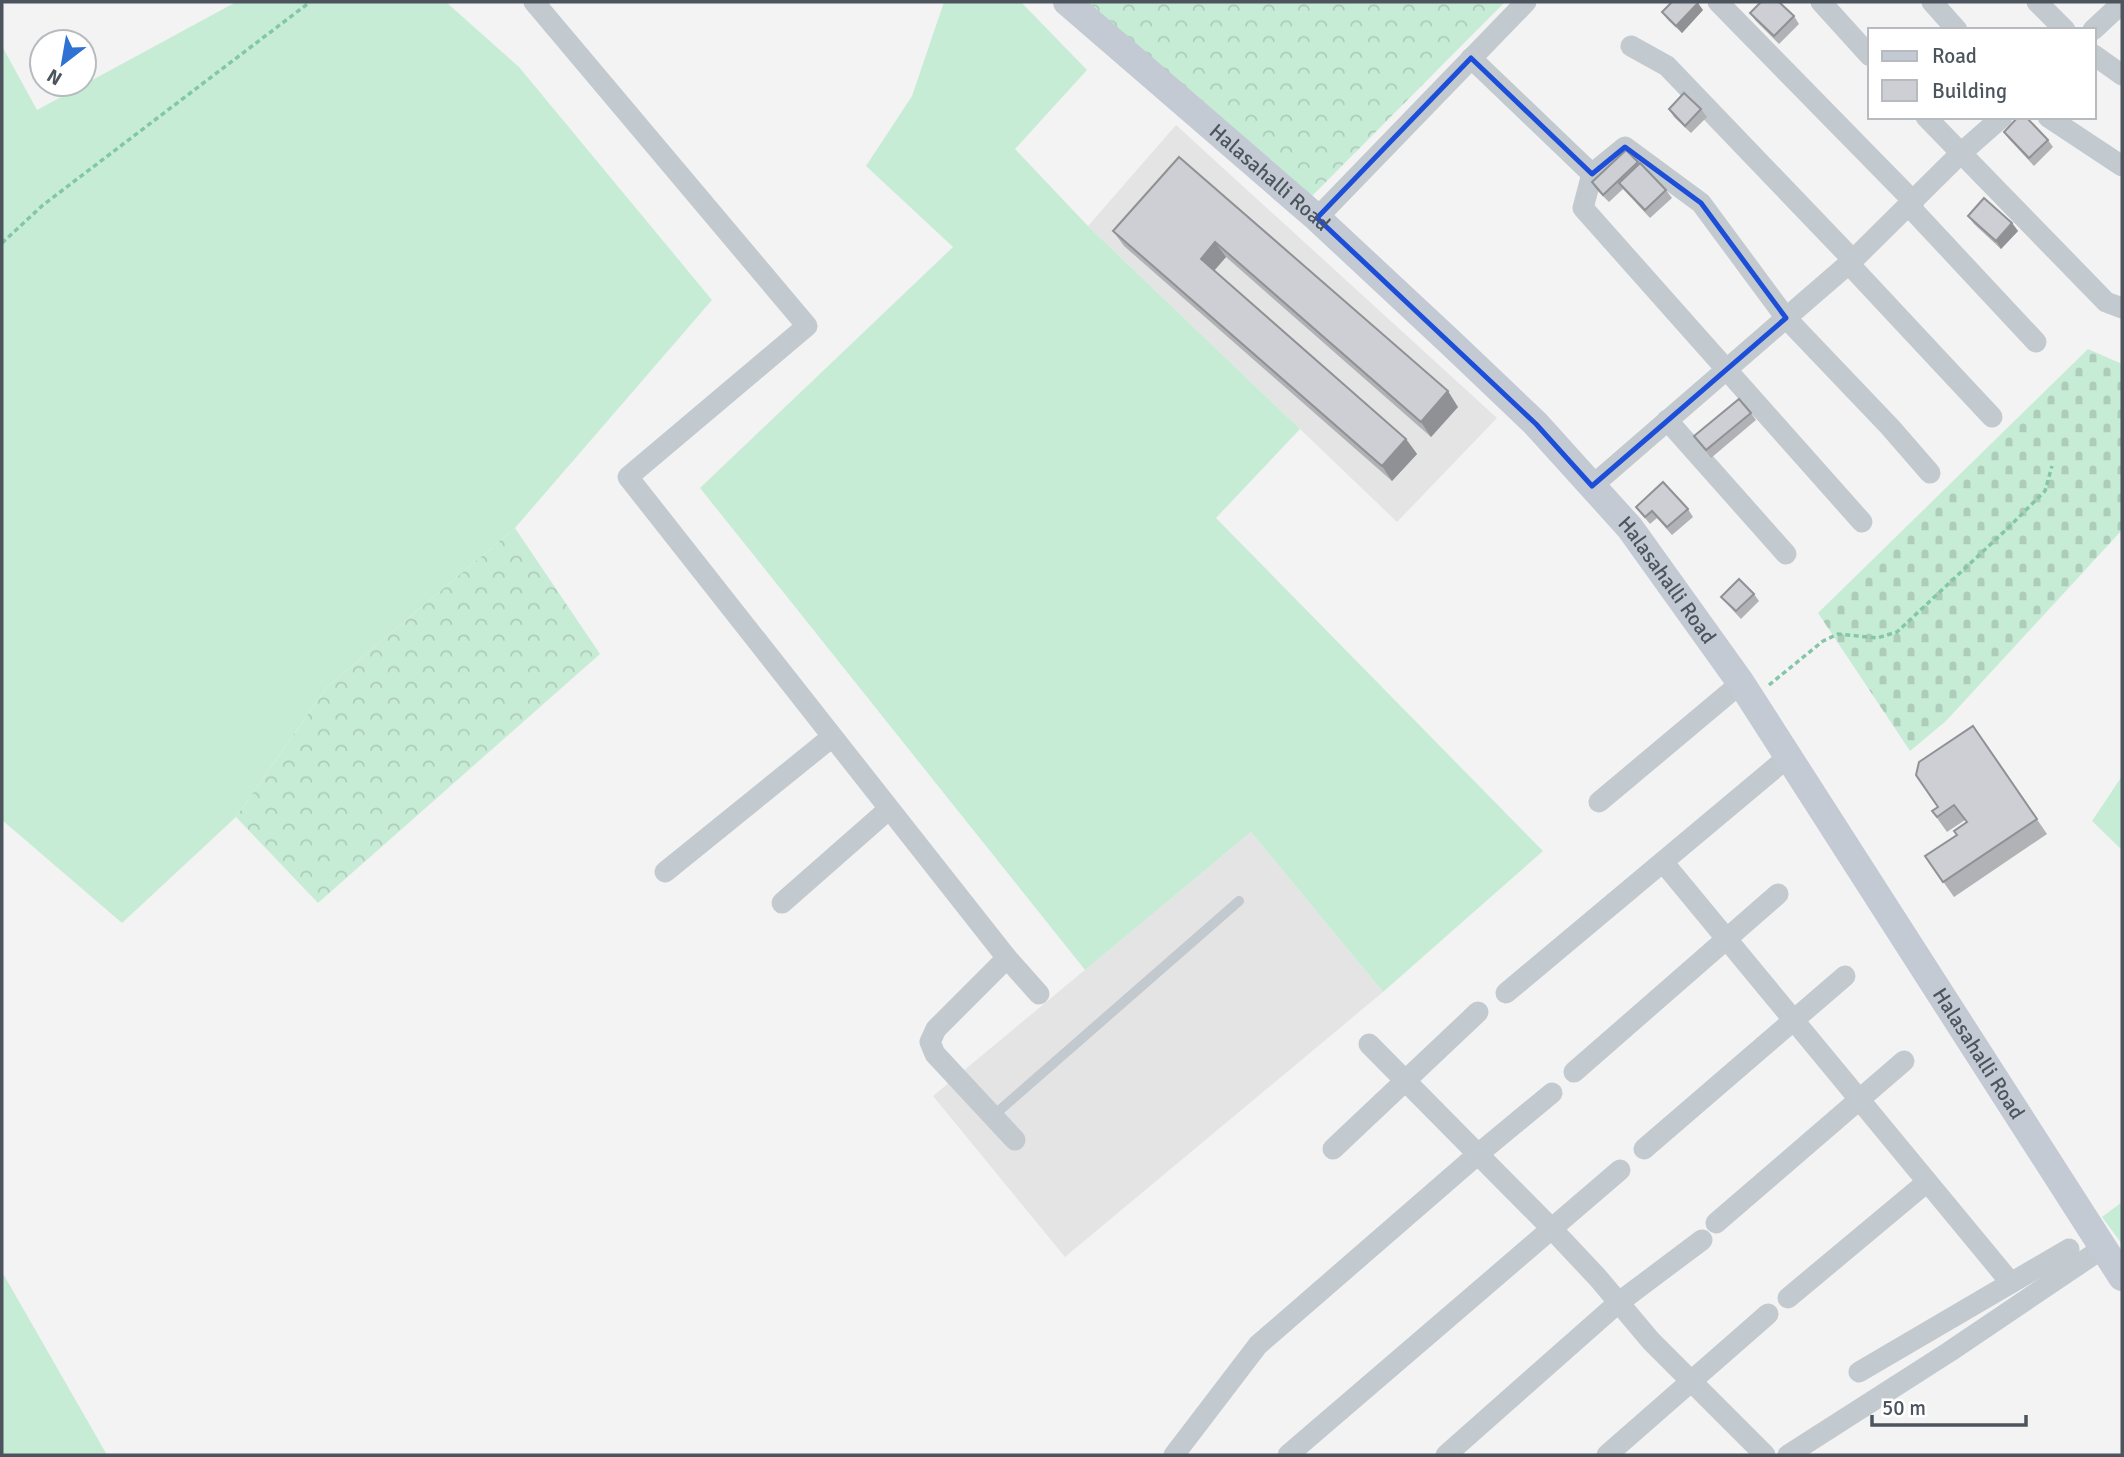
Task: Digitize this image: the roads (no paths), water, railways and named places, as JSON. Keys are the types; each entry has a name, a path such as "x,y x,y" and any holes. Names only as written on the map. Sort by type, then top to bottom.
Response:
{"main road":[{"name":"Halasahalli Road","path":"1068,2 1317,218 1536,424 1630,528 1746,691 2122,1277"}],"street":[{"path":"534,2 807,326 628,477 1007,958 1039,994"},
{"path":"1317,218 1526,2"},
{"path":"1718,2 1911,204 2036,342"},
{"path":"1821,2 1868,54"},
{"path":"1932,2 1955,28"},
{"path":"2037,2 2063,28"},
{"path":"2095,28 2122,3"},
{"path":"1631,46 1667,66 1992,417"},
{"path":"2096,56 2122,75"},
{"path":"1471,58 1592,174"},
{"path":"1928,119 2106,302 2122,308"},
{"path":"1592,486 1851,262 1960,154 2000,119"},
{"path":"2051,119 2122,166"},
{"path":"1862,522 1583,208 1592,174 1625,147 1701,203 1786,318 1930,473"},
{"path":"1667,420 1786,554"},
{"path":"1599,802 1746,691"},
{"path":"665,872 832,737"},
{"path":"1506,993 1788,757"},
{"path":"782,903 889,809"},
{"path":"1663,862 2011,1283"},
{"path":"1574,1072 1778,894"},
{"path":"1007,958 936,1029 930,1042 935,1054 1015,1140"},
{"path":"1644,1149 1845,976"},
{"path":"1333,1149 1478,1012"},
{"path":"1369,1044 1552,1229 1651,1341 1765,1455"},
{"path":"1716,1223 1904,1061"},
{"path":"1174,1455 1258,1345 1552,1093"},
{"path":"1288,1455 1620,1170"},
{"path":"1788,1298 1927,1182"},
{"path":"1446,1455 1618,1303 1702,1240"},
{"path":"1788,1455 1950,1352 2103,1248"},
{"path":"1858,1372 2069,1249"},
{"path":"1607,1455 1768,1314"}],"lane":[{"path":"993,1116 1239,901"}]}
